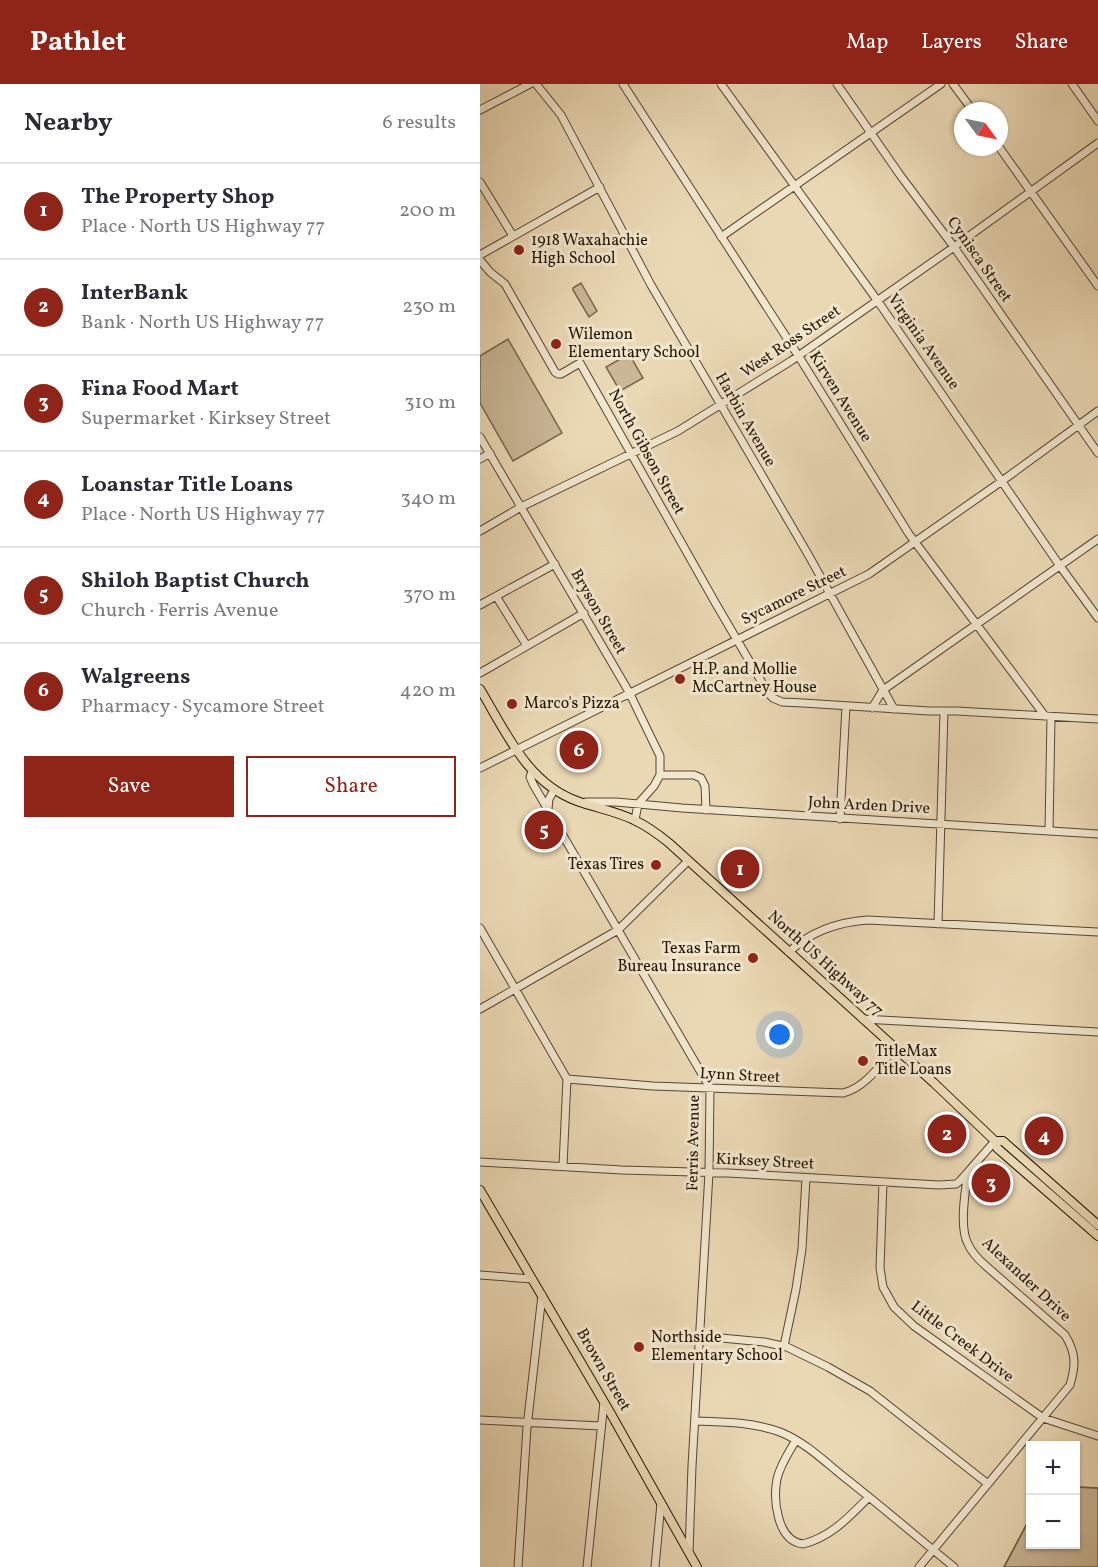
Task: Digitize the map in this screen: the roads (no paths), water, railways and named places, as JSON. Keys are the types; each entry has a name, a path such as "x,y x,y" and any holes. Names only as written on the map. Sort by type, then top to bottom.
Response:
{"main road":[{"name":"Ferris Avenue","path":"480,689 516,750 532,771"},
{"name":"North US Highway 77","path":"532,771 554,790 577,801 635,820 657,834 896,1048 995,1141 1003,1142 1094,1221 1098,1236"},
{"name":"Brown Street","path":"480,1190 698,1567"}],"street":[{"path":"480,110 530,84"},
{"name":"Harbin Avenue","path":"536,84 561,115 651,285 809,556 894,709"},
{"name":"Kirven Avenue","path":"623,84 915,542 1048,717"},
{"name":"Virginia Avenue","path":"721,84 877,300 1098,618"},
{"name":"Cynisca Street","path":"837,84 1098,453"},
{"path":"721,237 941,84"},
{"path":"953,84 966,102"},
{"path":"1072,84 1098,121"},
{"name":"West Ross Street","path":"480,531 521,507 678,431 721,405 798,356 1098,143"},
{"path":"1006,156 1098,286"},
{"path":"480,182 513,236"},
{"path":"480,255 600,187"},
{"name":"North Gibson Street","path":"480,260 490,272 506,284 555,372 561,374 580,363 772,697 782,702 846,706"},
{"name":"Sycamore Street","path":"480,768 869,574 1098,411"},
{"name":"Bryson Street","path":"480,437 629,692 660,756 660,775"},
{"path":"480,459 490,453"},
{"path":"872,708 883,690 1098,539"},
{"path":"480,605 555,564"},
{"path":"496,596 527,646"},
{"path":"480,673 584,613"},
{"path":"840,819 846,706 1098,719"},
{"path":"938,924 944,711"},
{"path":"1048,717 1049,831"},
{"name":"Ferris Avenue","path":"532,771 531,781 710,1088 709,1173 694,1421 689,1552"},
{"path":"635,820 638,804 660,775 694,775 701,778 705,786 706,810"},
{"path":"548,809 549,799 554,790"},
{"path":"577,801 638,804"},
{"name":"John Arden Drive","path":"638,804 840,819 1098,834"},
{"path":"480,1009 618,930 688,861"},
{"path":"789,952 818,932 839,924 868,920 1098,932"},
{"path":"480,928 567,1079 563,1166"},
{"path":"863,1019 1098,1032"},
{"name":"Lynn Street","path":"567,1079 653,1086 843,1093 861,1084 896,1048"},
{"name":"Kirksey Street","path":"480,1162 951,1184 960,1181 995,1141"},
{"name":"Alexander Drive","path":"919,1567 1070,1385 1074,1370 1072,1346 1065,1335 986,1266 968,1244 964,1236 964,1202 968,1173"},
{"path":"784,1346 802,1249 806,1178"},
{"name":"Little Creek Drive","path":"883,1182 880,1268 883,1287 894,1307 914,1326 1043,1418 1098,1436"},
{"path":"480,1275 532,1279"},
{"path":"518,1567 528,1422 542,1295"},
{"path":"700,1336 784,1346 828,1366 870,1391 988,1484"},
{"path":"587,1567 604,1402"},
{"path":"480,1420 601,1426"},
{"path":"694,1421 767,1428 796,1440 821,1457 954,1567"},
{"path":"796,1440 783,1463 777,1480 776,1505 779,1520 784,1532 792,1540 803,1544 826,1535 849,1519 869,1497"},
{"path":"655,1567 661,1503"}],"waterway":[{"path":"1080,1487 1098,1488"},
{"path":"1004,1567 1026,1526"}],"place":[{"name":"1918 Waxahachie High School","path":"519,250"},
{"name":"Wilemon Elementary School","path":"556,344"},
{"name":"H.P. and Mollie McCartney House","path":"680,679"},
{"name":"Marco's Pizza","path":"512,704"},
{"name":"Walgreens","path":"579,750"},
{"name":"Shiloh Baptist Church","path":"544,830"},
{"name":"Texas Tires","path":"656,865"},
{"name":"The Property Shop","path":"740,869"},
{"name":"Texas Farm Bureau Insurance","path":"753,958"},
{"name":"TitleMax Title Loans","path":"863,1061"},
{"name":"InterBank","path":"947,1134"},
{"name":"Loanstar Title Loans","path":"1044,1136"},
{"name":"Fina Food Mart","path":"991,1183"},
{"name":"Northside Elementary School","path":"639,1347"}]}
